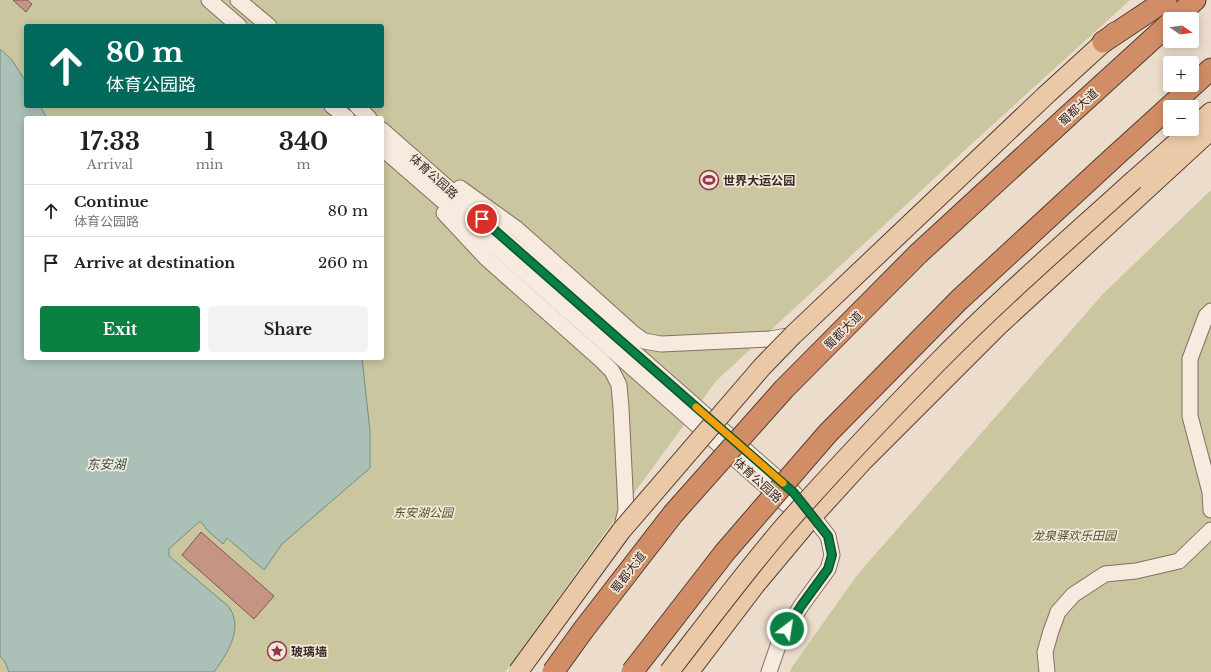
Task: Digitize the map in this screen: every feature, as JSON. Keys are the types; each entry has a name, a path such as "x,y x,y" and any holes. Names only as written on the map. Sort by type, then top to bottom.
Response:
{"highway":[{"path":"1103,42 1166,0"},
{"path":"1182,12 1195,0"},
{"name":"蜀都大道","path":"553,672 584,629 673,514 784,389 918,254 1163,29"},
{"path":"632,672 725,552 828,433 959,300 1211,69"}],"main road":[{"path":"518,672 621,531 762,367 793,335 1046,95 1150,0"},
{"path":"669,672 781,531 855,448 938,362 1035,269 1211,112"},
{"path":"689,672 756,584 812,517 862,461 998,326 1211,130"}],"street":[{"path":"209,0 237,24"},
{"path":"238,0 267,24"},
{"path":"334,108 344,116"},
{"path":"359,108 367,116"},
{"name":"体育公园路","path":"384,136 387,146 786,504 812,517"},
{"path":"387,146 517,229 633,333 644,341 661,344 770,338 793,335"},
{"path":"387,146 486,258 612,371 619,385 621,408 626,510 621,531"},
{"path":"1211,311 1206,316 1190,359 1190,416 1210,492 1211,510"},
{"path":"769,672 780,640 801,606 828,569 832,555 828,536 812,517"},
{"path":"1048,672 1045,652 1051,631 1058,612 1072,595 1105,574 1136,571 1179,561 1211,530"}],"green space":[{"name":"东安湖公园","path":"0,0 1130,0 966,149 716,381 505,672 0,672"},
{"name":"龙泉驿欢乐田园","path":"1211,190 1211,672 790,672 792,667 858,574 1103,294"}],"water":[{"name":"东安湖","path":"0,49 12,60 24,79 24,108 41,108 46,116 24,116 24,360 362,360 370,431 370,468 282,544 264,570 227,538 223,544 209,532 200,521 169,549 169,556 228,606 233,614 235,623 232,640 229,649 214,672 9,672 5,662 0,656"}],"building":[{"path":"13,0 27,0 32,4 26,12"},
{"path":"201,532 274,596 254,619 182,555"}],"slow traffic":[{"path":"696,407 783,483"}],"place":[{"name":"世界大运公园","path":"709,180"},
{"name":"玻璃墙","path":"277,651"}],"route":[{"path":"482,219 794,493 828,536 832,555 828,569 801,606 787,629"}]}
